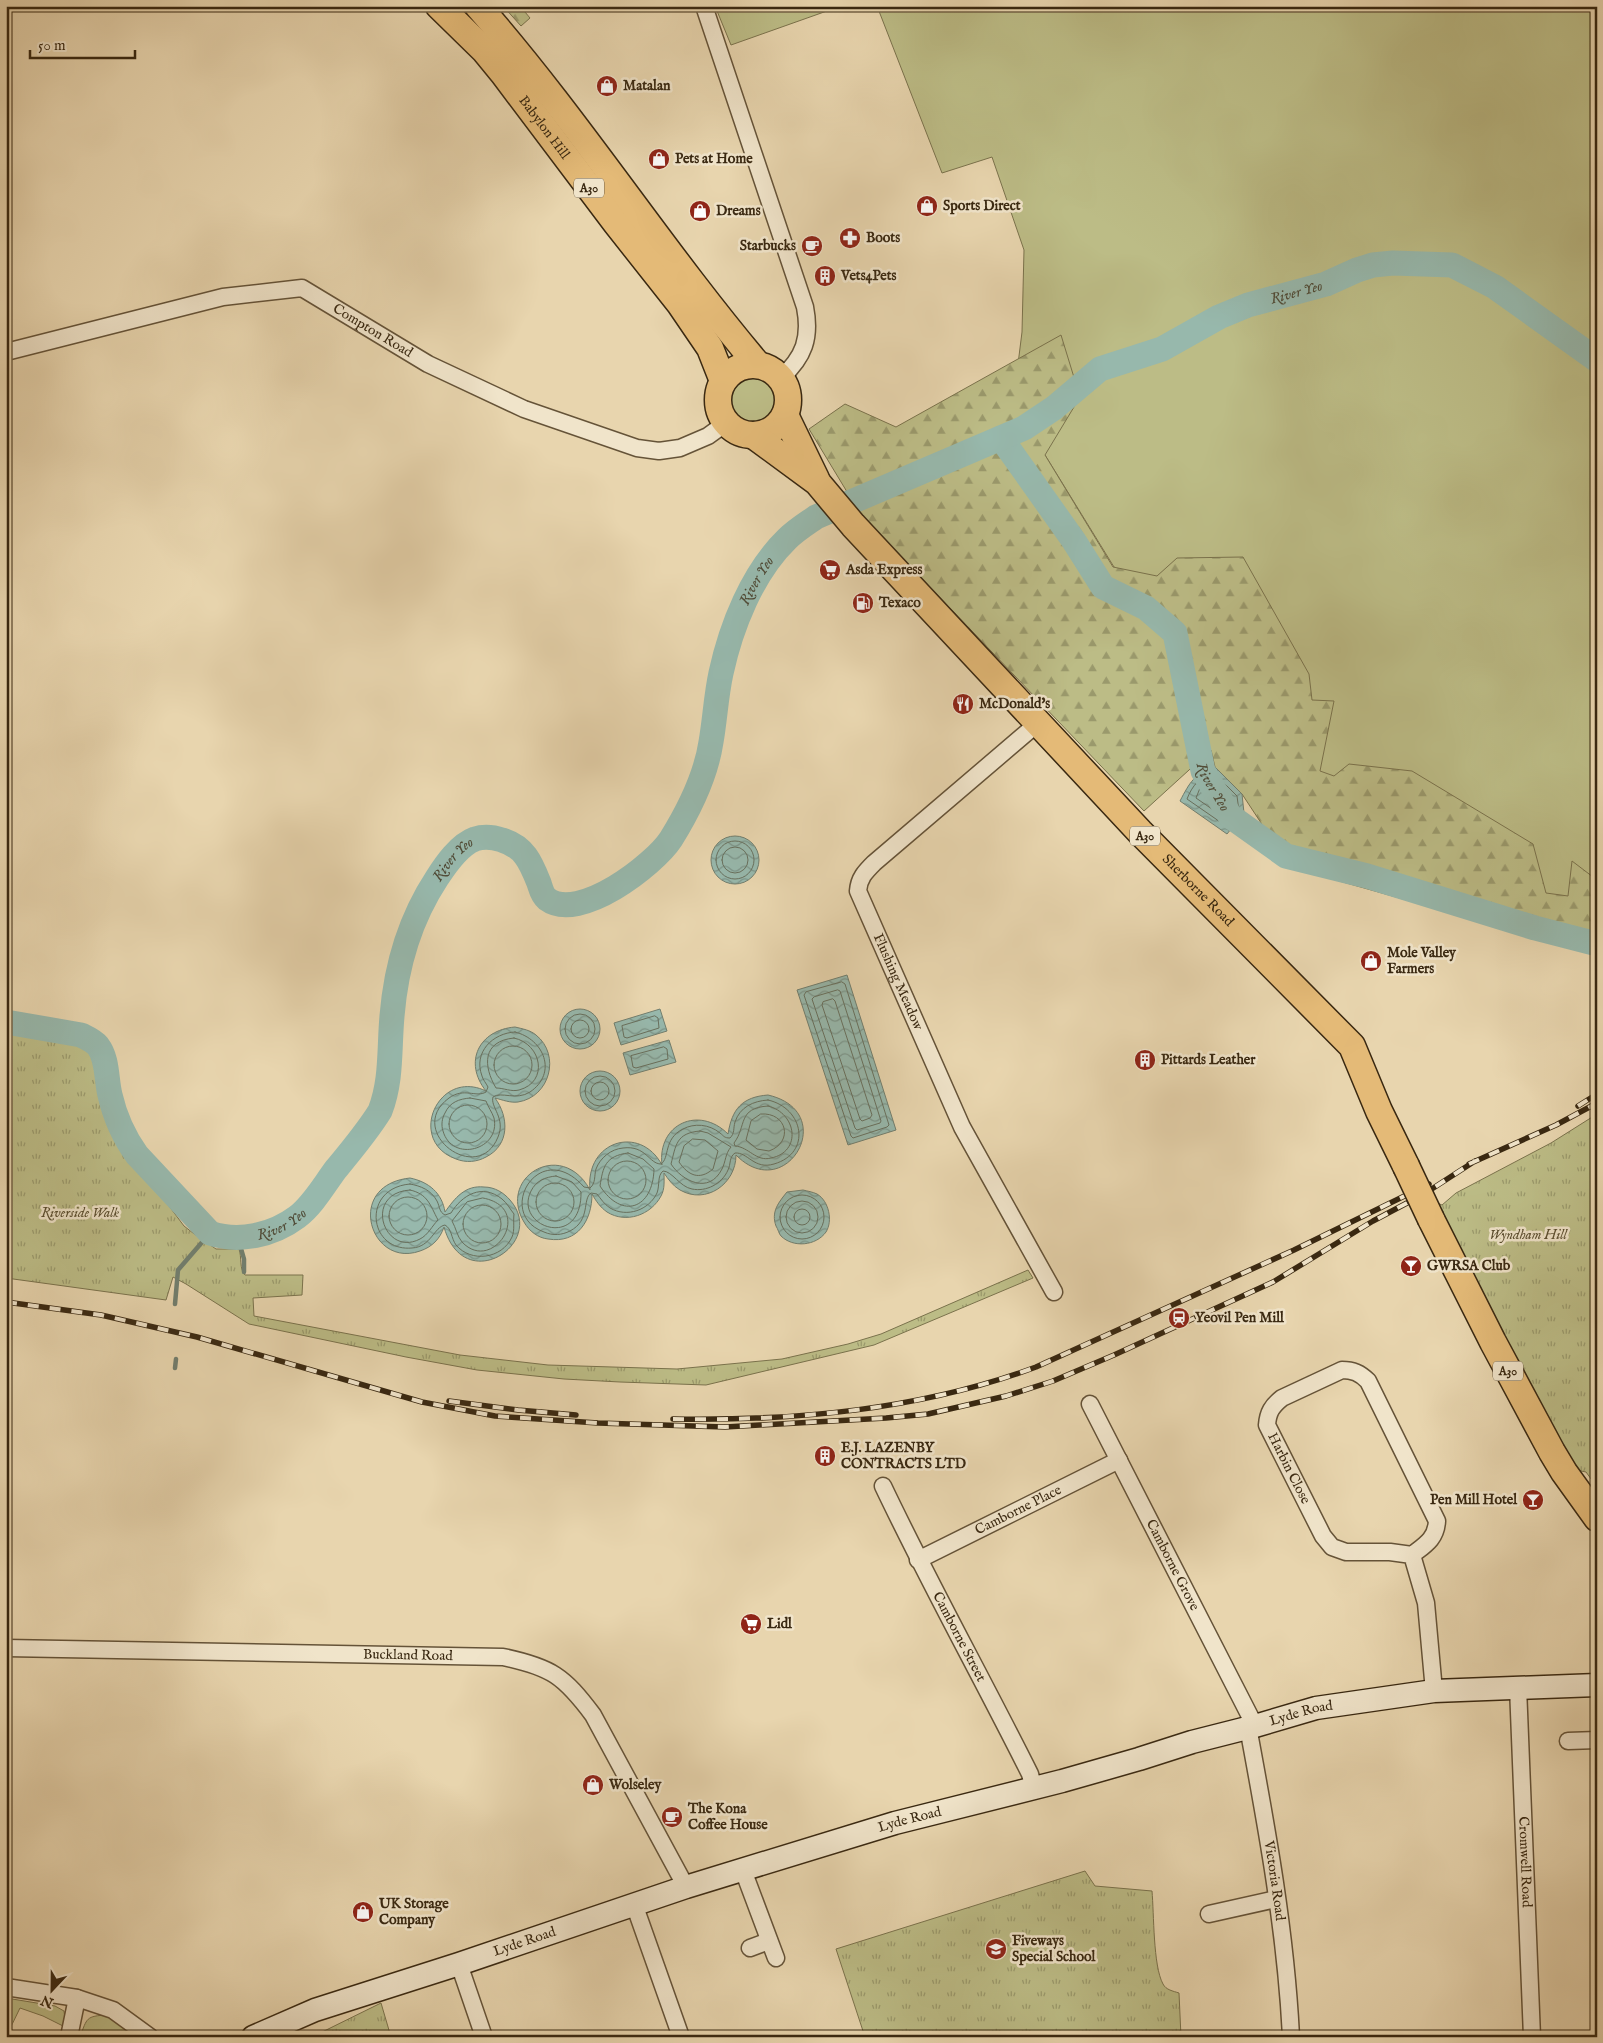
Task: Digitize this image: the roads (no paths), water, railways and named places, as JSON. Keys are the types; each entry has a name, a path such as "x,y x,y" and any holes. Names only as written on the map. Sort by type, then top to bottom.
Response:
{"main road":[{"name":"Babylon Hill","path":"439,6 551,117 758,364"},
{"name":"Babylon Hill","path":"478,6 508,40 551,117 616,223 680,304 710,348 723,381"},
{"name":"A30","path":"758,364 767,367 781,378 786,386 788,396 785,415 817,482"},
{"path":"726,423 720,414 717,403 718,391 723,381 729,373 738,367 758,364"},
{"path":"753,436 772,430 780,424 785,415"},
{"name":"A30","path":"726,423 743,434 753,436 817,482"},
{"name":"Sherborne Road","path":"817,482 853,525 1204,899 1352,1046 1379,1111 1493,1342 1552,1452 1595,1518"}],"street":[{"path":"704,6 805,307 808,322 804,351 793,367 781,378"},
{"name":"Compton Road","path":"6,352 223,297 302,288 428,364 524,409 637,448 660,451 680,448 708,436 726,423"},
{"name":"Flushing Meadow","path":"1038,723 874,863 859,881 858,892 962,1127 1054,1292"},
{"name":"Harbin Close","path":"1342,1370 1352,1370 1368,1380 1437,1522 1436,1531 1431,1541 1412,1555 1390,1552 1346,1552 1332,1547 1323,1536 1267,1425 1268,1414 1274,1404 1282,1398 1342,1370"},
{"name":"Camborne Grove","path":"1090,1404 1251,1727"},
{"name":"Camborne Place","path":"918,1560 1119,1460"},
{"name":"Camborne Street","path":"883,1486 918,1560 979,1673 1030,1774 1034,1789"},
{"path":"1412,1555 1426,1604 1434,1691"},
{"name":"Buckland Road","path":"6,1648 503,1657 534,1663 556,1674 574,1689 593,1715 686,1887"},
{"name":"Lyde Road","path":"253,2037 315,2010 459,1964 686,1887 895,1823 1034,1789 1139,1760 1192,1742 1316,1708 1434,1691 1593,1684"},
{"name":"Cromwell Road","path":"1518,1687 1532,2037"},
{"name":"Victoria Road","path":"1251,1727 1276,1899 1291,2037"},
{"path":"1568,1741 1597,1740"},
{"path":"743,1870 776,1958"},
{"path":"1209,1914 1276,1899"},
{"path":"634,1904 681,2037"},
{"path":"750,1948 769,1941"},
{"path":"459,1964 484,2037"},
{"path":"6,1987 77,1998 113,2010 150,2037"},
{"path":"70,2037 77,1998"}],"water":[{"path":"1215,767 1242,794 1244,813 1227,834 1180,801 1197,776"},
{"path":"730,836 740,836 752,843 759,855 759,865 752,877 740,884 730,884 722,880 715,873 711,865 711,855 715,847 722,840"},
{"path":"847,975 896,1130 848,1145 797,990"},
{"path":"584,1009 591,1012 597,1018 600,1029 599,1037 591,1046 584,1049 576,1049 569,1046 561,1037 560,1025 563,1018 572,1010"},
{"path":"660,1009 667,1031 621,1045 614,1023"},
{"path":"515,1027 531,1032 544,1043 550,1064 544,1084 529,1099 509,1102 495,1098 500,1105 505,1122 505,1130 500,1145 494,1152 479,1160 456,1159 441,1150 433,1138 431,1124 434,1110 442,1098 454,1089 469,1087 486,1091 479,1080 476,1069 478,1049 492,1034 502,1029"},
{"path":"669,1040 676,1062 630,1075 623,1053"},
{"path":"604,1071 611,1074 617,1080 620,1091 619,1099 611,1108 604,1111 596,1111 589,1108 581,1099 580,1087 583,1080 592,1072"},
{"path":"768,1095 790,1105 801,1119 803,1135 798,1150 787,1163 772,1170 755,1168 736,1155 735,1165 725,1183 718,1189 700,1195 680,1190 664,1173 663,1191 657,1203 645,1213 637,1216 614,1216 598,1204 592,1194 586,1221 575,1234 568,1238 559,1240 537,1236 524,1222 518,1206 519,1191 526,1178 536,1170 550,1165 564,1167 578,1175 590,1190 591,1173 596,1160 605,1150 616,1144 628,1142 641,1145 652,1152 662,1165 662,1151 666,1139 682,1123 693,1120 705,1121 717,1125 728,1134 732,1118 740,1106 751,1098"},
{"path":"410,1178 423,1182 434,1189 441,1199 445,1212 457,1197 471,1188 488,1187 502,1193 510,1200 519,1216 519,1232 511,1246 499,1256 484,1261 468,1259 454,1248 444,1227 435,1242 420,1251 403,1253 388,1248 377,1238 372,1224 371,1209 377,1195 389,1184"},
{"path":"803,1190 815,1193 821,1197 829,1212 829,1222 826,1232 822,1237 811,1243 798,1244 781,1236 774,1216 778,1204 787,1192"}],"waterway":[{"name":"River Yeo","path":"6,1022 81,1035 90,1039 96,1044 104,1057 109,1089 120,1126 137,1155 210,1233 232,1237 255,1236 267,1233 288,1223 308,1207 380,1111 387,1088 392,1016 401,962 419,910 427,894 449,861 458,850 475,839 482,837 492,838 510,843 522,851 526,857 545,897 561,904 577,903 596,897 615,888 649,863 671,839 701,780 709,754 719,682 725,655 737,619 753,584 763,568 790,536 816,517 1024,428 1054,408 1100,369 1162,349 1219,317 1248,305 1326,284 1373,265 1393,263 1452,265 1495,287 1597,360"},
{"name":"River Yeo","path":"1001,438 1074,541 1103,587 1146,608 1175,633 1203,771 1230,816 1286,856 1367,876 1535,928 1597,944"},
{"path":"175,1304 178,1270 210,1233"},
{"path":"238,1238 244,1259 244,1272"},
{"path":"175,1368 176,1359"}],"railway":[{"path":"1578,1106 1597,1094"},
{"path":"1469,1164 1556,1125 1597,1103"},
{"path":"6,1302 101,1315 197,1337 422,1402 495,1416 598,1423 725,1427 928,1414 1006,1396 1053,1381 1273,1282 1373,1221 1424,1194 1475,1161"},
{"path":"673,1419 765,1418 857,1410 948,1394 992,1382 1036,1367 1294,1250 1429,1184"},
{"path":"449,1401 576,1415"}],"place":[{"name":"Matalan","path":"607,86"},
{"name":"Pets at Home","path":"659,159"},
{"name":"Sports Direct","path":"927,206"},
{"name":"Dreams","path":"700,211"},
{"name":"Boots","path":"850,238"},
{"name":"Starbucks","path":"812,246"},
{"name":"Vets4Pets","path":"825,276"},
{"name":"Asda Express","path":"830,570"},
{"name":"Texaco","path":"863,603"},
{"name":"McDonald's","path":"963,704"},
{"name":"Mole Valley Farmers","path":"1371,961"},
{"name":"Pittards Leather","path":"1145,1060"},
{"name":"GWRSA Club","path":"1411,1266"},
{"name":"Yeovil Pen Mill","path":"1179,1318"},
{"name":"E.J. LAZENBY CONTRACTS LTD","path":"825,1456"},
{"name":"Pen Mill Hotel","path":"1533,1500"},
{"name":"Lidl","path":"751,1624"},
{"name":"Wolseley","path":"593,1785"},
{"name":"The Kona Coffee House","path":"672,1817"},
{"name":"UK Storage Company","path":"363,1912"},
{"name":"Fiveways Special School","path":"996,1949"}],"park label":[{"name":"Riverside Walk","path":"80,1213"},
{"name":"Wyndham Hill","path":"1528,1235"}]}
